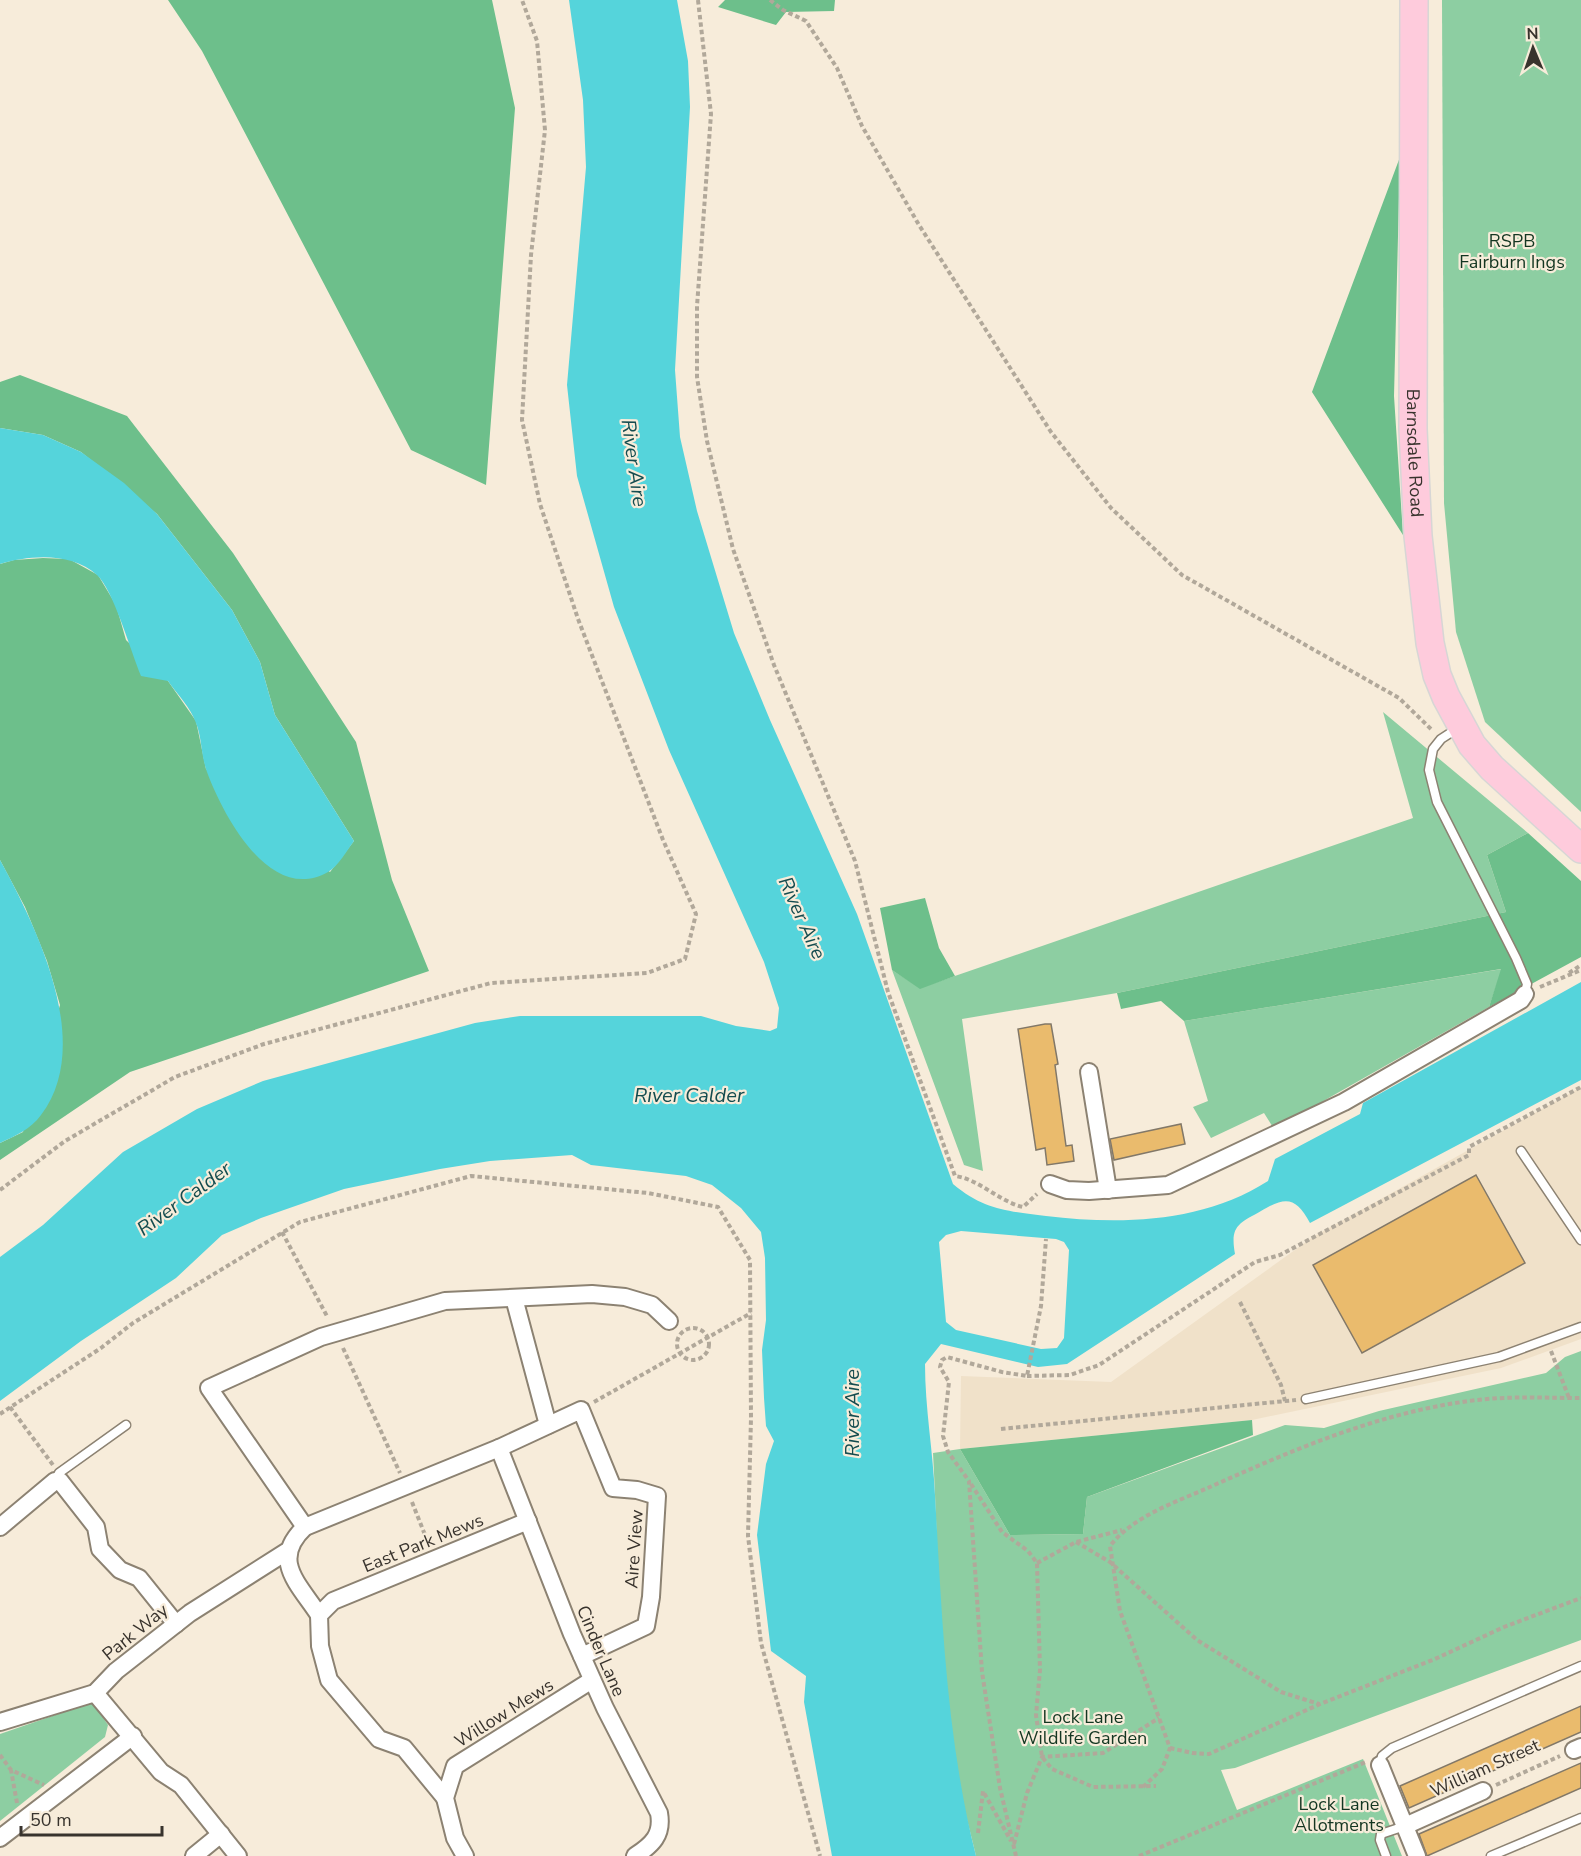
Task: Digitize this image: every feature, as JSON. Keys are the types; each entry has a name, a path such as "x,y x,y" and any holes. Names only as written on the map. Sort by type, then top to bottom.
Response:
{"main road":[{"name":"Barnsdale Road","path":"1414,0 1415,302 1412,384 1418,536 1430,643 1451,733 1472,745 1492,768 1581,849"}],"street":[{"path":"1050,1184 1067,1190 1108,1190 1168,1185 1344,1102 1521,1000 1525,994"},
{"path":"1089,1072 1108,1190"},
{"path":"305,1527 209,1388 321,1337 445,1301 592,1294 625,1297 652,1305 669,1321"},
{"path":"514,1298 548,1425"},
{"name":"Park Way","path":"0,1722 95,1693 116,1671 176,1624 286,1552 293,1538 305,1527 499,1448 581,1410"},
{"name":"Aire View","path":"581,1410 613,1488 637,1490 657,1496 651,1597 646,1626 582,1656"},
{"name":"Cinder Lane","path":"499,1448 592,1680 659,1812 661,1821 657,1838 635,1856"},
{"path":"0,1527 57,1477 96,1527 100,1549 120,1570 139,1578 176,1624"},
{"name":"East Park Mews","path":"319,1615 333,1601 528,1521"},
{"path":"286,1552 290,1570 319,1615 320,1646 328,1680 379,1739 404,1748 445,1798 455,1838 465,1856"},
{"name":"Willow Mews","path":"445,1798 456,1766 592,1680"},
{"path":"95,1693 161,1772 181,1785 238,1856"},
{"path":"0,1838 133,1736"},
{"path":"1381,1760 1417,1856"},
{"name":"William Street","path":"1405,1826 1483,1791"},
{"path":"194,1856 221,1834"}],"lane":[{"path":"1451,733 1433,749 1429,770 1437,802 1516,958 1527,984 1525,994"},
{"path":"1521,1151 1581,1240"},
{"path":"1306,1399 1499,1357 1581,1328"},
{"path":"57,1477 126,1425"},
{"path":"1381,1760 1392,1748 1581,1666"},
{"path":"1491,1856 1581,1818"},
{"path":"1386,1856 1380,1840 1381,1834 1405,1826"}],"path":[{"path":"0,1190 66,1141 175,1077 264,1044 491,983 647,973 685,959 696,914 663,840 578,619 540,504 522,420 531,255 545,130 537,41 522,0"},
{"path":"698,0 711,114 701,228 697,377 707,441 733,549 774,664 855,861 888,992 954,1176 965,1178 1007,1203 1023,1207 1050,1184"},
{"path":"770,0 783,10 806,21 837,68 861,126 919,225 1051,432 1111,508 1182,575 1399,698 1451,733"},
{"path":"1562,978 1581,965"},
{"path":"1525,994 1581,970"},
{"path":"1013,1846 1027,1793 1042,1757 1036,1715 1040,1670 1037,1563 1028,1551 1002,1532 948,1452 943,1436 949,1382 940,1367 942,1360 947,1357 1002,1372 1027,1376 1070,1375 1099,1365 1255,1262 1280,1255 1469,1155 1469,1147 1581,1087"},
{"path":"282,1232 336,1333 406,1486 427,1540 451,1553"},
{"path":"1027,1376 1036,1343 1046,1239"},
{"path":"1240,1302 1281,1385 1285,1401"},
{"path":"581,1410 751,1313"},
{"path":"686,1329 701,1329 708,1337 709,1347 699,1359 688,1359 679,1353 678,1336 686,1329"},
{"path":"1547,1339 1569,1398"},
{"path":"1037,1563 1076,1542 1122,1530 1176,1502 1283,1454 1393,1416 1476,1400 1581,1398"},
{"path":"1001,1430 1306,1399"},
{"path":"10,1407 57,1477"},
{"path":"969,1481 982,1672 1000,1788 1013,1846"},
{"path":"1122,1530 1110,1546 1110,1562 1120,1611 1170,1748 1162,1769 1143,1786"},
{"path":"1076,1542 1110,1562 1197,1640 1281,1692 1320,1704"},
{"path":"752,1568 761,1643 820,1856"},
{"path":"1170,1748 1192,1754 1209,1754 1320,1704 1435,1659 1504,1627 1581,1598"},
{"path":"1042,1757 1103,1753 1159,1718"},
{"name":"William Street","path":"1483,1791 1578,1748"},
{"path":"0,1755 10,1770 21,1821"},
{"path":"1042,1757 1052,1769 1093,1787 1156,1786"},
{"path":"1139,1856 1381,1760"},
{"path":"10,1770 45,1786 55,1795"},
{"path":"978,1833 983,1791 1017,1856"}],"shaded area":[{"path":"1581,1087 1581,1339 1501,1368 1252,1420 960,1449 961,1376 1111,1382 1313,1237"}],"green space":[{"path":"168,0 492,0 515,108 486,485 411,450 202,51"},
{"path":"725,0 835,0 834,11 786,12 776,25 718,7"},
{"name":"RSPB Fairburn Ings","path":"1442,0 1581,0 1581,812 1485,722 1456,632 1444,503"},
{"path":"1400,157 1394,396 1403,535 1312,392"},
{"path":"20,375 127,416 233,553 356,742 392,880 429,971 130,1072 0,1160 0,1143 23,1132 60,1005 47,961 25,907 0,860 0,564 14,560 69,559 98,575 116,605 126,640 168,681 196,721 206,769 330,872 354,841 275,715 260,662 232,610 157,514 81,452 43,435 0,428 0,382"},
{"path":"1383,712 1528,833 1487,855 1506,912 1117,993 962,1019 983,1171 964,1165 892,970 920,988 1413,818"},
{"path":"1528,833 1581,881 1581,957 1489,1007 1501,969 1184,1021 1161,1001 1121,1009 1117,993 1506,912 1487,855"},
{"path":"925,898 939,948 955,976 920,989 892,970 880,908"},
{"path":"1502,969 1489,1007 1274,1129 1264,1113 1211,1138 1193,1107 1208,1101 1184,1021"},
{"path":"1581,1351 1581,1640 1235,1768 1221,1770 1237,1810 1363,1759 1402,1856 976,1856 957,1776 946,1696 933,1453 960,1449 1010,1535 1083,1534 1087,1497 1285,1425 1324,1428 1379,1411 1546,1373 1565,1357"},
{"path":"1252,1420 1253,1435 1087,1497 1083,1534 1010,1535 960,1449"},
{"path":"93,1702 108,1725 105,1737 0,1821 0,1734"}],"water":[{"path":"569,0 677,0 688,61 690,107 675,370 680,437 697,511 734,633 770,720 857,914 953,1184 964,1193 996,1208 1074,1219 1160,1218 1216,1205 1243,1195 1268,1181 1275,1159 1360,1114 1363,1103 1581,982 1581,1080 1310,1223 1295,1204 1284,1201 1270,1206 1237,1227 1234,1237 1235,1254 1067,1364 1038,1367 941,1344 925,1364 947,1677 958,1767 976,1856 832,1856 804,1702 806,1676 771,1651 757,1535 766,1464 774,1441 766,1426 764,1398 762,1350 766,1320 765,1258 761,1232 741,1208 712,1185 686,1176 591,1165 572,1155 490,1161 344,1189 261,1218 222,1235 176,1278 81,1341 0,1401 0,1257 43,1225 123,1152 197,1109 263,1081 475,1023 520,1016 701,1016 736,1026 770,1031 777,1028 779,1008 764,962 669,750 614,607 577,476 567,385 586,167 583,100","holes":["961,1231 1056,1239 1064,1242 1069,1250 1064,1338 1057,1348 1041,1349 956,1330 946,1322 939,1242 946,1235"]},
{"path":"0,428 43,435 81,452 124,483 157,514 232,610 260,662 275,715 354,841 332,870 307,879 287,876 268,866 252,850 237,831 214,790 205,766 194,717 168,681 141,676 109,593 97,575 76,562 63,559 37,557 0,564"},
{"path":"0,860 43,951 54,986 61,1021 62,1054 56,1086 41,1115 28,1128 0,1143"}],"building":[{"path":"1051,1024 1058,1064 1055,1065 1066,1146 1072,1145 1074,1161 1047,1165 1045,1148 1036,1150 1018,1029"},
{"path":"1181,1124 1185,1144 1114,1160 1110,1139"},
{"path":"1476,1175 1525,1263 1362,1353 1313,1265"},
{"path":"1581,1706 1581,1732 1409,1808 1400,1786"},
{"path":"1581,1763 1581,1788 1427,1856 1419,1834"}],"water label":[{"name":"River Aire","path":"634,463"},
{"name":"River Aire","path":"802,918"},
{"name":"River Calder","path":"689,1095"},
{"name":"River Calder","path":"184,1199"},
{"name":"River Aire","path":"852,1413"}],"park label":[{"name":"Lock Lane Wildlife Garden","path":"1083,1727"},
{"name":"Lock Lane Allotments","path":"1339,1814"}]}
